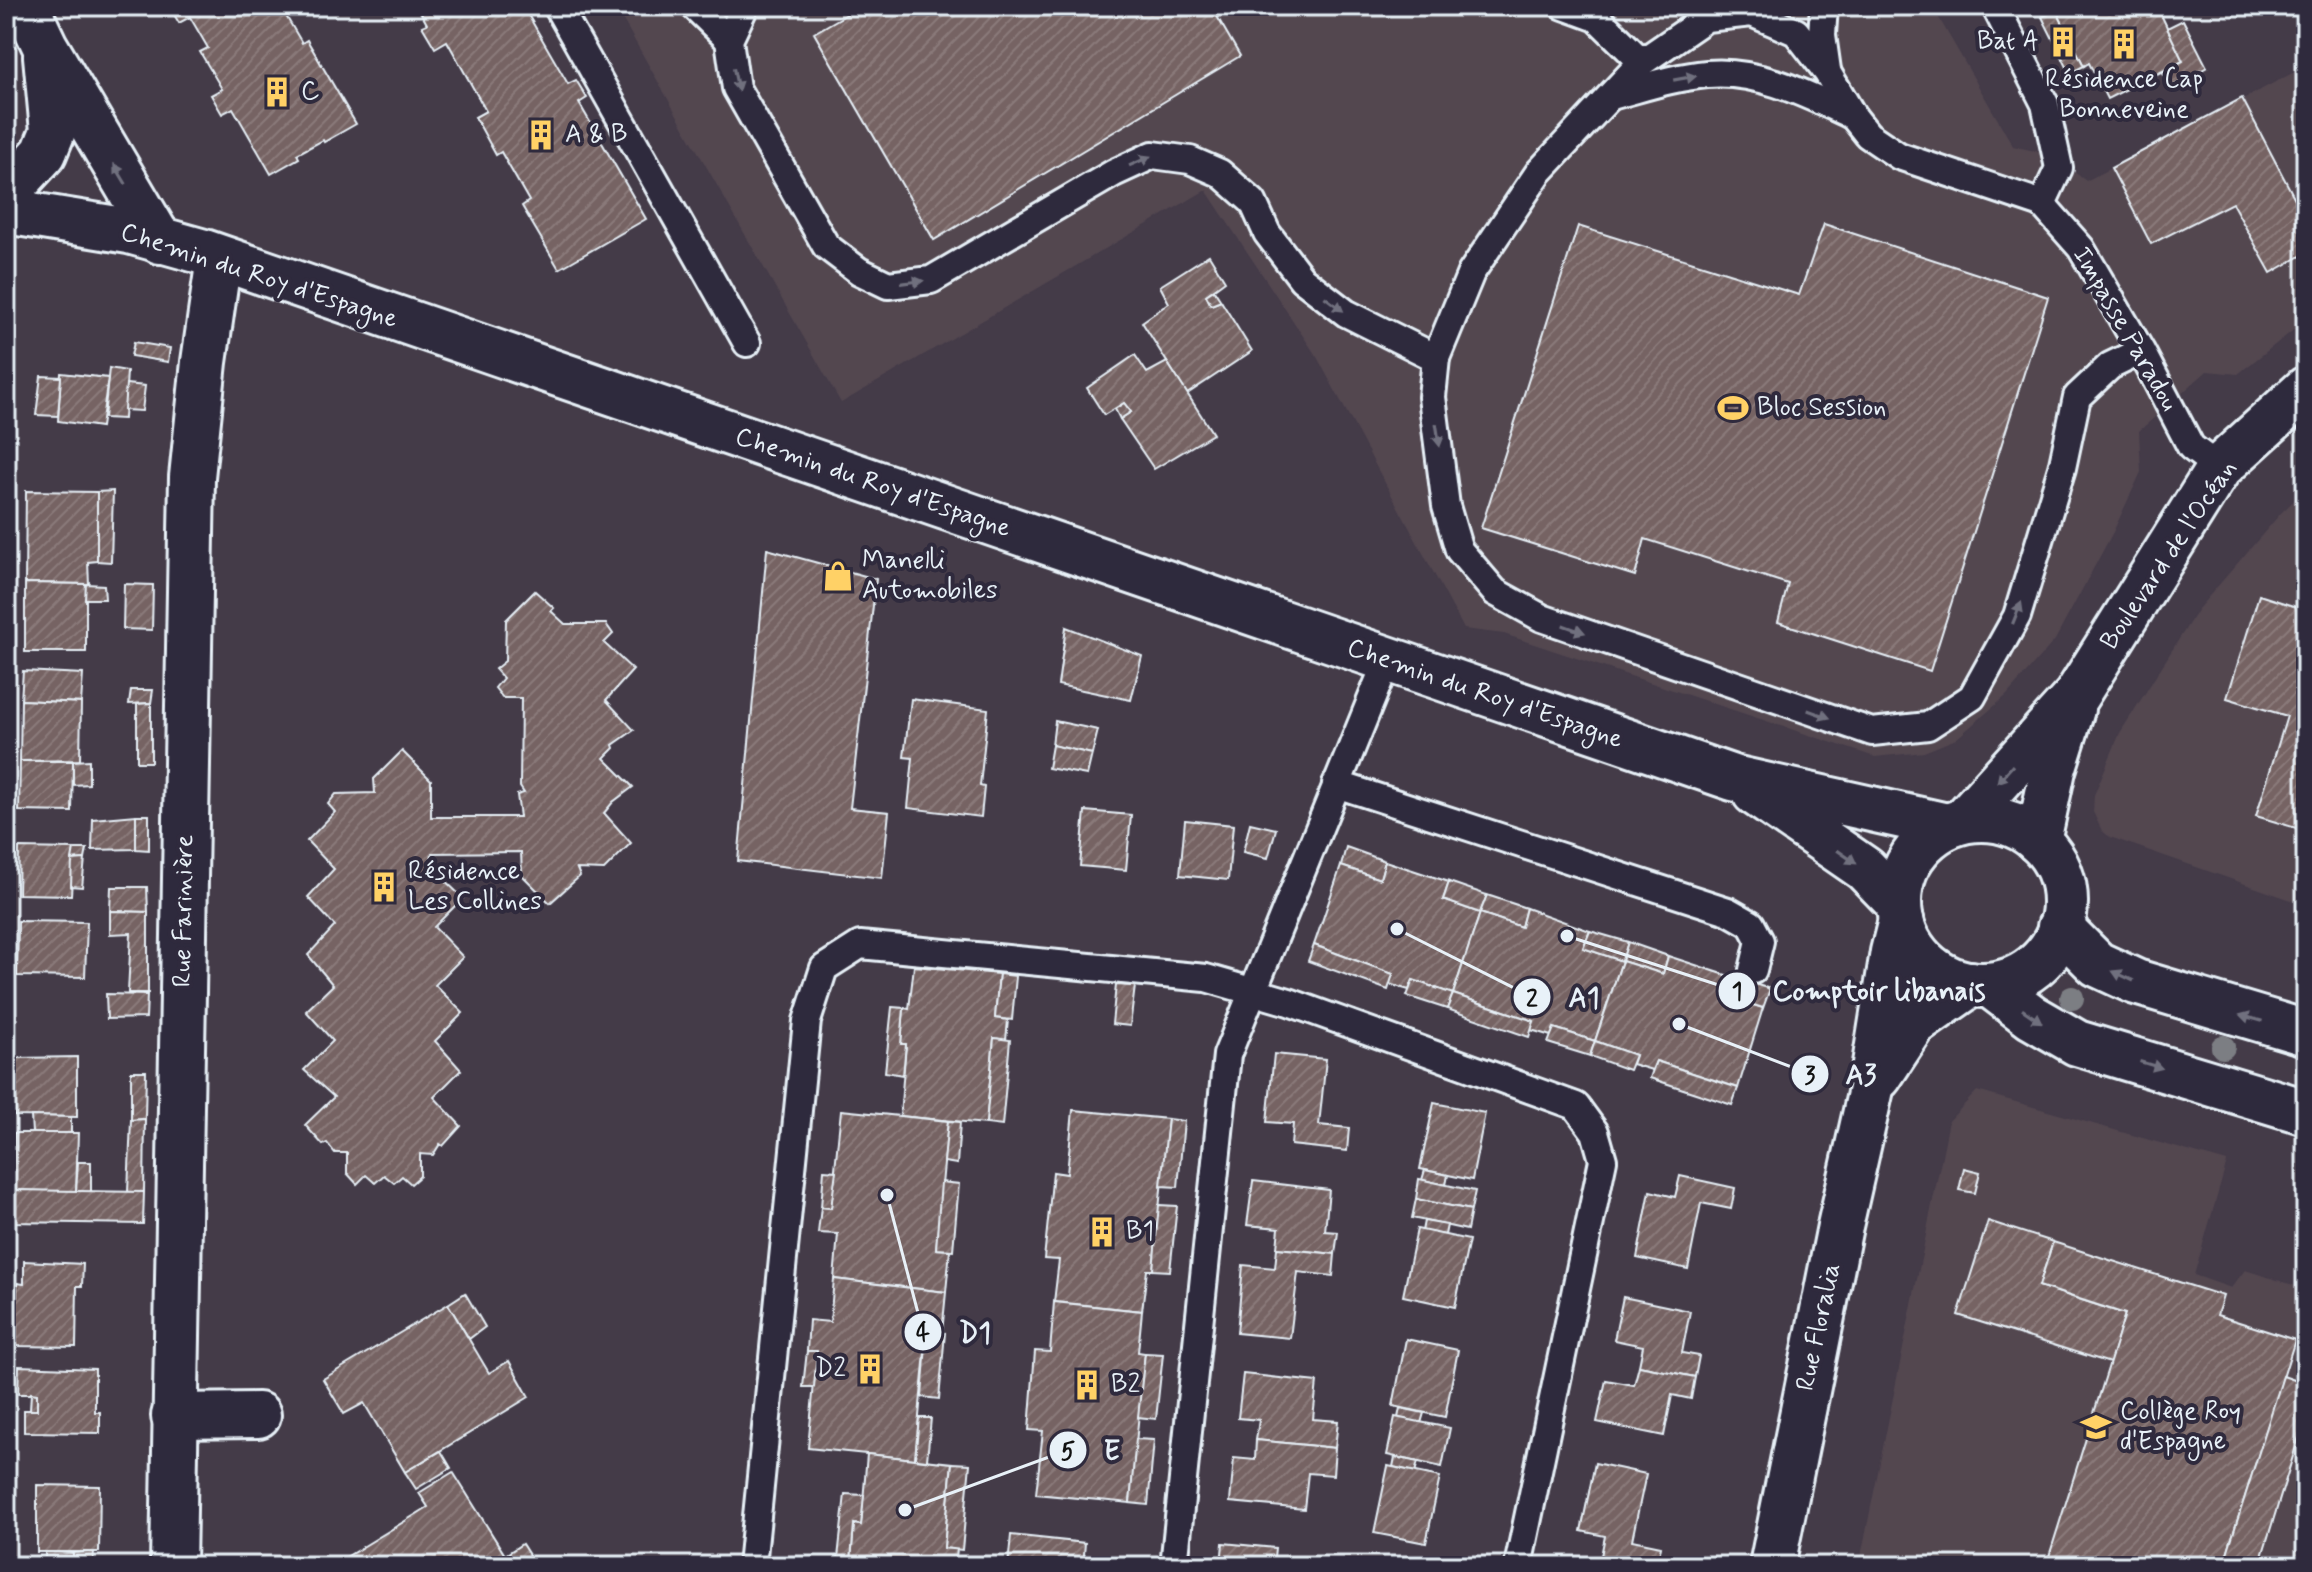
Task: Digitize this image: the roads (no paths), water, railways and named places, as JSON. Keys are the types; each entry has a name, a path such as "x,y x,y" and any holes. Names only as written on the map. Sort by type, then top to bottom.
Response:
{"street":[{"path":"26,6 45,46 160,241"},
{"path":"6,194 44,153 53,131 45,46"},
{"name":"Chemin du Roy d'Espagne","path":"6,211 129,231 219,258 1733,778 1956,823"},
{"name":"Rue Farinière","path":"173,1566 192,477 219,258"},
{"name":"Boulevard de l'Océan","path":"1956,823 2076,696 2219,468 2306,389"},
{"name":"Boulevard de l'Océan","path":"2038,841 2053,770 2076,696"},
{"name":"Chemin du Roy d'Espagne","path":"1733,778 1865,869 1900,912"},
{"path":"1980,984 2013,978 2034,966 2050,948 2060,927 2065,903 2062,880 2053,859 2038,841 2016,826 1990,819 1956,823 1927,839 1912,858 1902,880 1900,912 1909,943 1925,962 1946,977 1980,984 2077,1043 2306,1112"},
{"name":"Rue Floralia","path":"1772,1566 1837,1241 1871,1089 1900,912"},
{"path":"2060,927 2097,964 2136,982 2306,1033"},
{"name":"Rue Floralia","path":"1871,1089 1914,1024 1980,984"},
{"path":"174,1416 258,1415"}],"lane":[{"path":"557,6 747,343"},
{"path":"694,6 729,40"},
{"path":"745,6 729,40 736,88 826,246 859,271 888,285 931,280 1100,180 1153,155 1190,160 1220,173 1253,202 1267,233 1302,279 1346,313 1436,358"},
{"path":"1564,6 1597,18 1642,62"},
{"path":"1824,6 1822,35 1827,72"},
{"path":"1995,6 2045,104 2059,168 2042,204"},
{"path":"1853,116 1827,72 1796,32 1752,13 1706,18 1642,62 1539,172 1471,273 1436,358 1432,397 1446,506 1459,550 1495,592 1542,618 1872,732 1928,726 1972,697 2017,616 2062,468 2077,397 2110,366 2141,351"},
{"path":"1610,96 1709,73 1759,77 1853,116"},
{"name":"Impasse Paradou","path":"1853,116 1868,135 1899,156 2042,204 2081,248 2141,351 2191,447 2219,468"},
{"path":"1174,1566 1227,1055 1387,661"},
{"path":"1336,784 1728,911 1751,924 1760,941 1753,970"},
{"path":"752,1566 807,1021 824,968 860,945 1206,978 1289,1002 1576,1106 1595,1132 1603,1160 1518,1566"}],"place":[{"name":"Bat A","path":"2063,42"},
{"name":"Résidence Cap Bonneveine","path":"2124,44"},
{"name":"C","path":"277,92"},
{"name":"A & B","path":"541,135"},
{"name":"Bloc Session","path":"1733,408"},
{"name":"Manelli Automobiles","path":"838,576"},
{"name":"Résidence Les Collines","path":"384,887"},
{"name":"A1","path":"1397,929"},
{"name":"Comptoir libanais","path":"1567,936"},
{"name":"A3","path":"1679,1024"},
{"name":"D1","path":"887,1195"},
{"name":"B1","path":"1102,1232"},
{"name":"D2","path":"870,1369"},
{"name":"B2","path":"1087,1385"},
{"name":"Collège Roy d'Espagne","path":"2096,1427"},
{"name":"E","path":"905,1510"}]}
